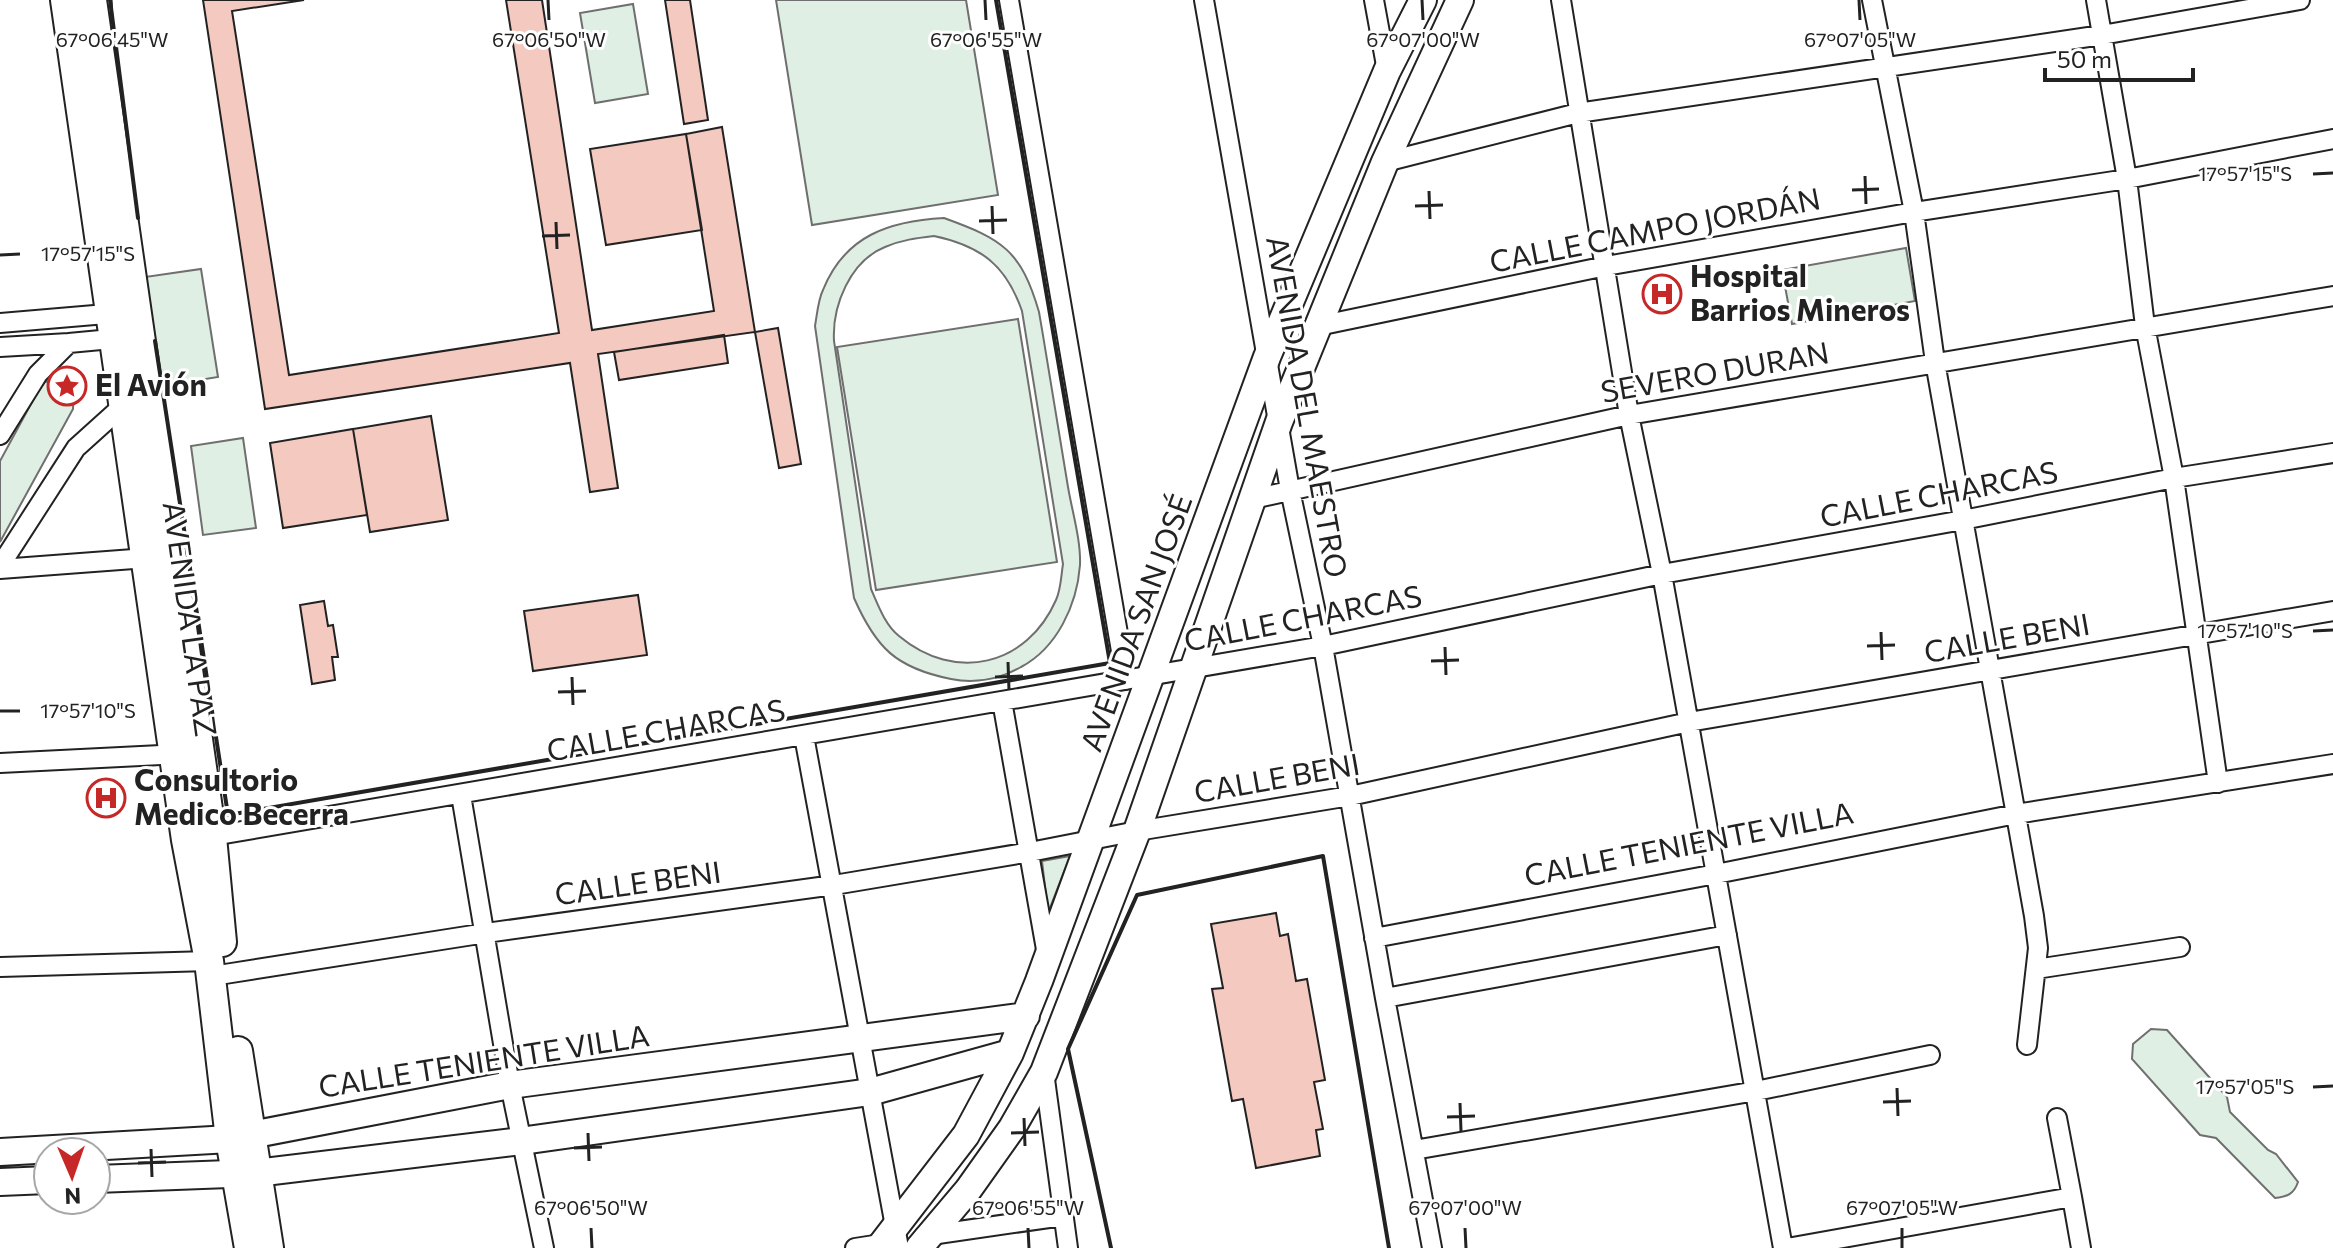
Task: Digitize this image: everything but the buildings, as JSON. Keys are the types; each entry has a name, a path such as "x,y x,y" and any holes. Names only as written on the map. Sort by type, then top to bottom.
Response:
{"main road":[{"name":"AVENIDA LA PAZ","path":"65,0 126,324"},
{"name":"AVENIDA LA PAZ","path":"92,0 126,324 246,1174 249,1248"},
{"name":"AVENIDA LA PAZ","path":"136,397 147,558 187,754"},
{"name":"AVENIDA LA PAZ","path":"246,1174 269,1248"}],"street":[{"path":"1009,0 1126,680"},
{"name":"AVENIDA DEL MAESTRO","path":"1204,0 1290,490 1323,646 1432,1248"},
{"path":"1374,0 1387,71"},
{"name":"AVENIDA SAN JOSÉ","path":"900,1242 966,1135 1026,1016 1267,357 1387,71 1423,0"},
{"path":"900,1242 977,1178 1012,1128 1044,1072 1137,831 1279,422 1385,162 1460,0"},
{"path":"1561,0 1629,415 1662,574 1785,1248 2072,1197"},
{"path":"1872,0 1914,212 1935,362 1992,670 2038,948 2027,1045"},
{"path":"2096,0 2127,179 2145,326 2174,478 2218,783"},
{"path":"1385,162 1578,113 2102,35 2300,0"},
{"name":"CALLE CAMPO JORDÁN","path":"1318,326 1606,266 1914,212 2127,179 2333,139"},
{"name":"SEVERO DURAN","path":"1253,499 1629,415 2333,296"},
{"path":"0,323 126,324"},
{"path":"0,347 69,343 126,324"},
{"path":"0,435 38,374 69,343"},
{"path":"0,568 76,448 136,397"},
{"name":"CALLE CHARCAS","path":"199,838 1323,646 1662,574 2174,478 2333,453"},
{"path":"0,568 147,558"},
{"name":"CALLE BENI","path":"0,967 217,967 834,885 1350,796 1689,722 2333,611"},
{"path":"1002,701 1048,959"},
{"path":"804,736 900,1242"},
{"path":"0,763 187,754"},
{"name":"CALLE TENIENTE VILLA","path":"1374,938 2016,814 2333,764"},
{"path":"461,795 510,1085 544,1248"},
{"path":"1385,998 1727,935"},
{"path":"2036,969 2180,947"},
{"name":"CALLE TENIENTE VILLA","path":"0,1152 241,1137 510,1085 1026,1016"},
{"path":"977,1022 1010,1053 1044,1072"},
{"path":"112,1178 246,1174 521,1141 870,1092 1010,1053"},
{"path":"1414,1150 1756,1091 1930,1055"},
{"path":"1044,1072 1068,1248"},
{"path":"2057,1118 2081,1248"},
{"path":"0,1182 32,1181"},
{"path":"855,1248 1063,1216"}],"green space":[{"path":"776,0 966,0 998,195 812,225"},
{"path":"633,4 648,94 595,103 580,13"},
{"path":"944,218 981,233 1006,250 1025,274 1039,312 1079,546 1080,565 1075,595 1055,637 1034,659 1021,667 1005,675 978,681 932,674 902,662 880,643 854,598 815,326 821,294 832,271 844,256 872,234","holes":["934,236 951,240 990,260 1008,281 1022,311 1063,564 1056,600 1027,640 1008,653 966,663 921,651 899,636 886,621 871,589 834,341 840,300 862,263 885,247 903,241"]},
{"path":"1906,248 1915,301 1792,324 1782,270"},
{"path":"201,269 218,377 162,386 145,277"},
{"path":"1018,319 1057,562 876,590 837,347"},
{"path":"56,379 67,381 74,388 73,409 0,542 0,461 38,391 45,382"},
{"path":"243,438 256,528 203,535 191,446"},
{"path":"1070,856 1048,913 1042,861"},
{"path":"2151,1029 2167,1030 2227,1097 2230,1112 2268,1150 2276,1154 2298,1182 2292,1192 2275,1198 2216,1138 2200,1135 2132,1059 2133,1044"}],"wall":[{"path":"110,0 138,218"},
{"path":"155,341 228,815 1110,663 996,0"},
{"path":"1111,1248 1068,1049 1137,895 1323,856 1389,1248"}],"place":[{"name":"Hospital Barrios Mineros","path":"1662,294"},
{"name":"El Avión","path":"67,386"},
{"name":"Consultorio Medico Becerra","path":"106,798"}]}
